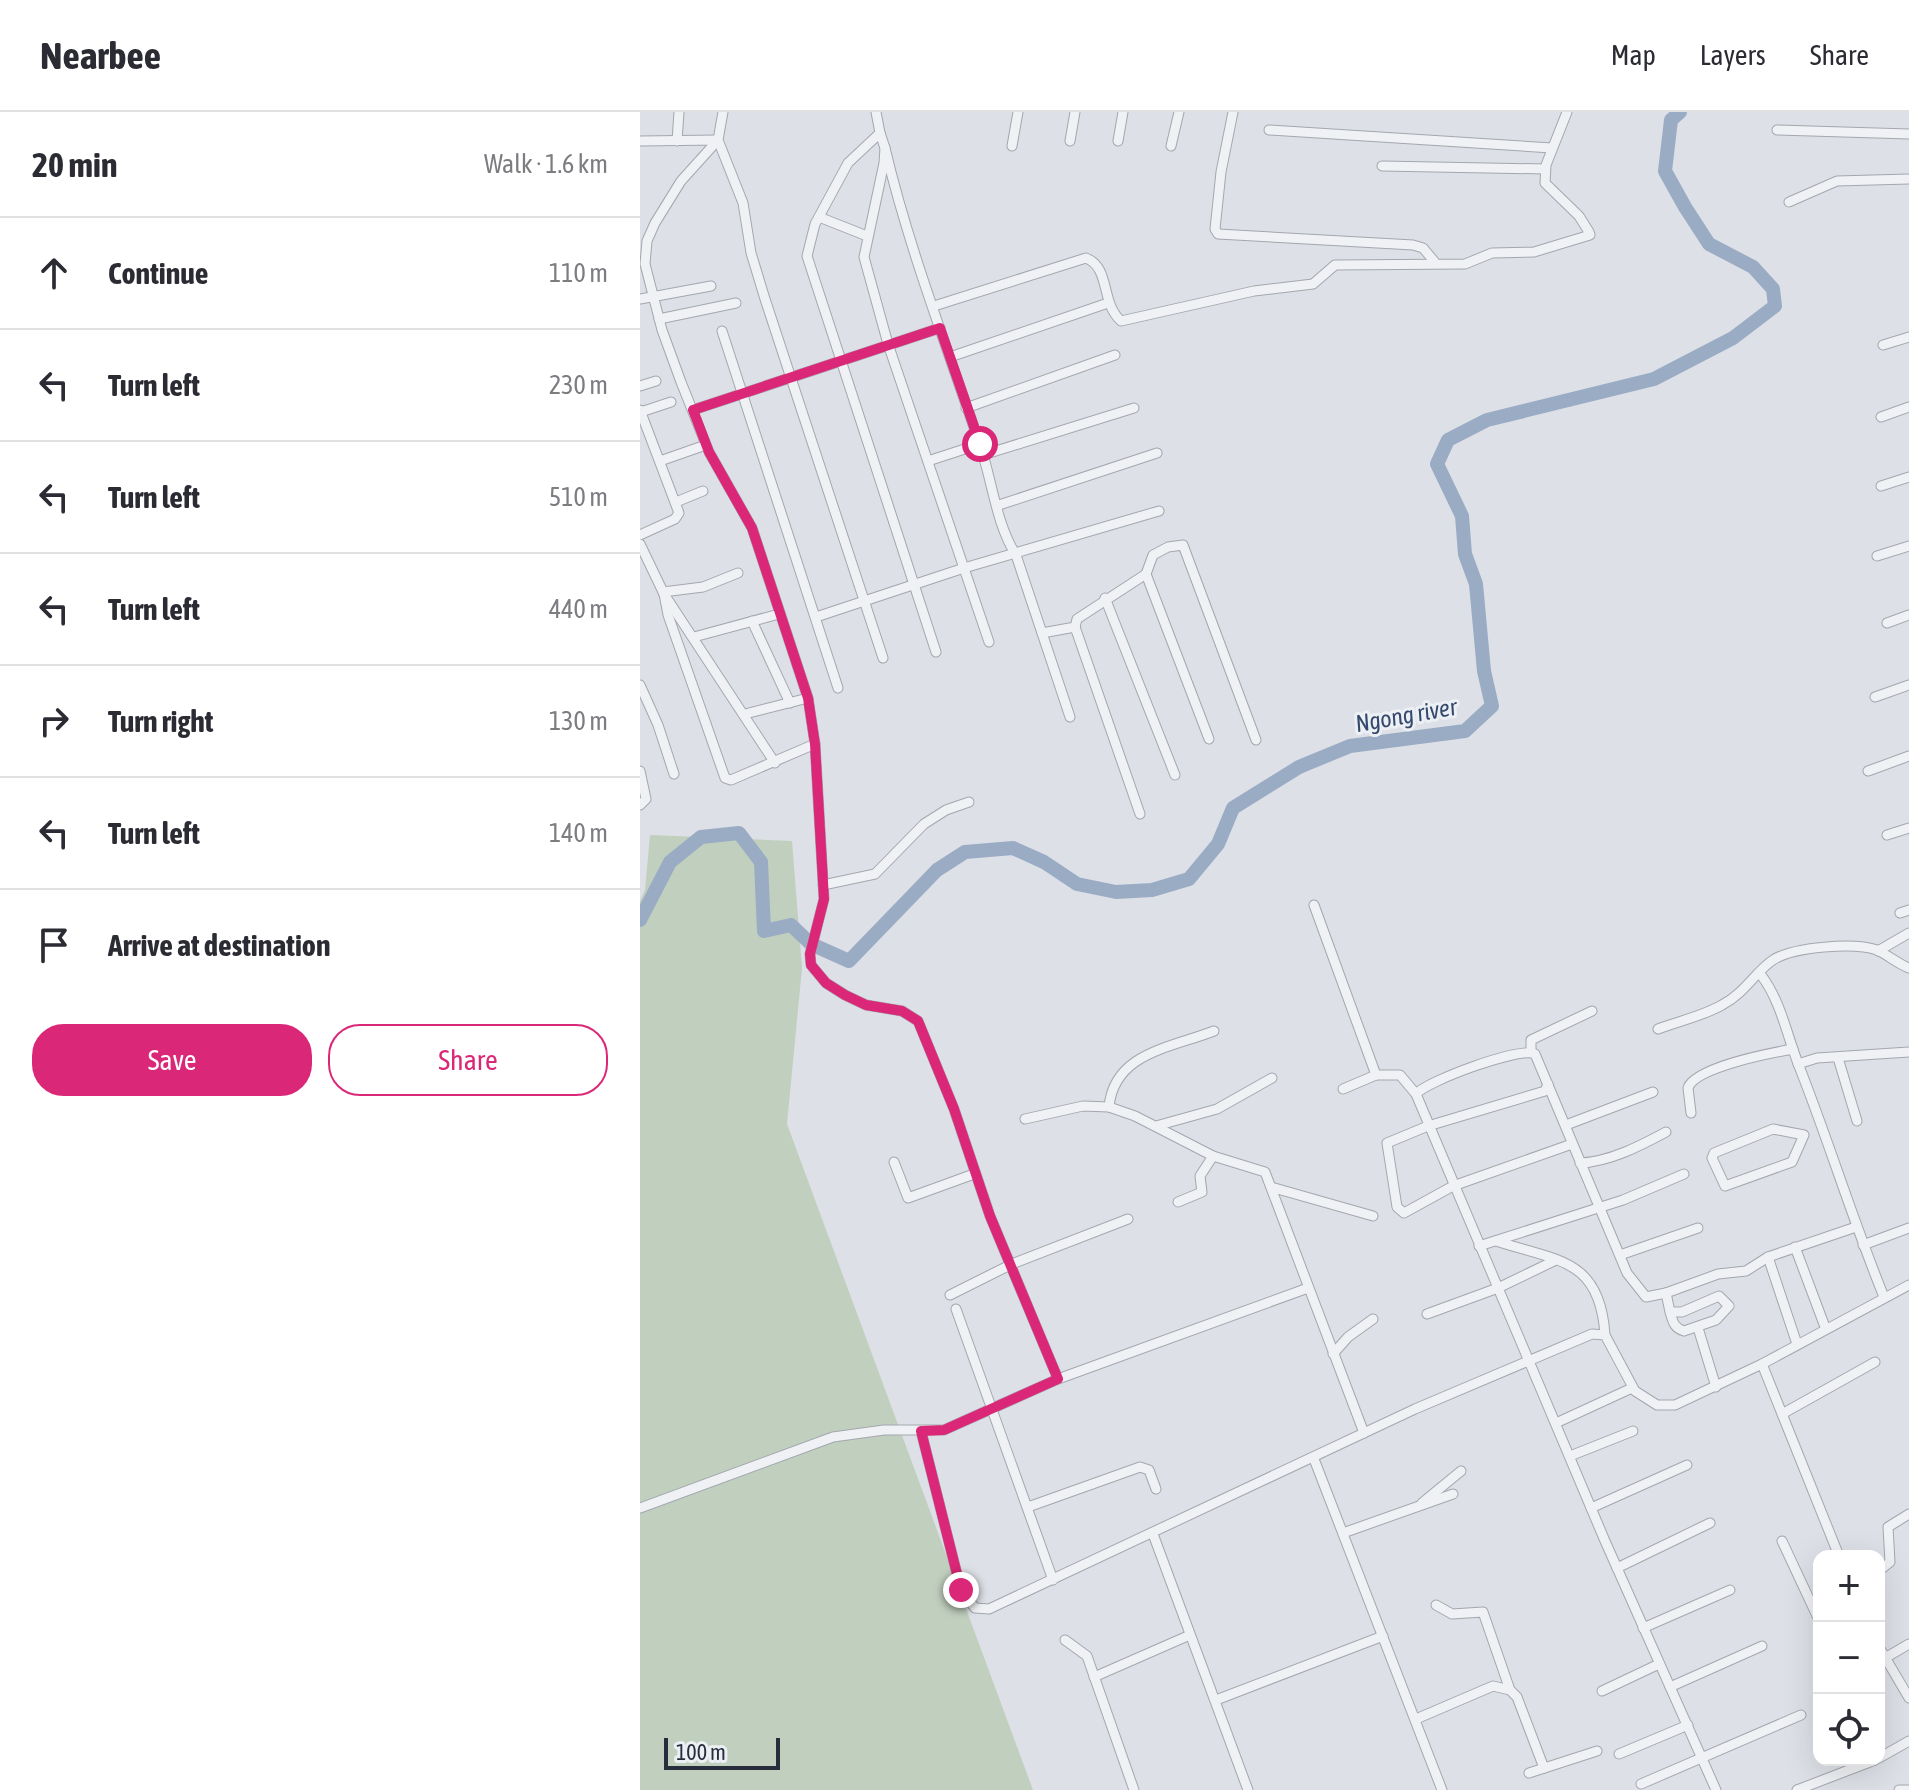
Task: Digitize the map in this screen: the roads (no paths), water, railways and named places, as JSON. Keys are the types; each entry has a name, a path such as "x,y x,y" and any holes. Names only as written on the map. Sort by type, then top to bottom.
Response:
{"street":[{"path":"677,141 679,112"},
{"path":"723,112 718,140 743,203 751,253 883,658"},
{"path":"876,112 903,217 980,444 1004,531 1016,555 1070,717"},
{"path":"1012,146 1018,112"},
{"path":"1070,141 1075,112"},
{"path":"1118,141 1123,112"},
{"path":"1171,146 1179,112"},
{"path":"1233,112 1221,172 1215,229 1218,234 1413,245 1423,248 1434,261"},
{"path":"934,306 1086,258 1100,269 1112,315 1121,321 1254,291 1313,284 1335,265 1465,264 1492,253 1534,252 1590,235 1579,216 1547,187 1545,169 1567,112"},
{"path":"1269,130 1552,148"},
{"path":"1777,130 1909,134"},
{"path":"880,133 848,163 819,217 808,243 807,256 936,652"},
{"path":"640,141 718,140"},
{"path":"718,140 681,181 647,241 645,264 659,319 709,452 752,528 808,698 815,744 823,885 820,926 810,954 815,972 845,995 866,1005 902,1011 918,1021 954,1109 974,1174 1058,1379"},
{"path":"885,148 864,257 888,344 989,642"},
{"path":"1382,166 1545,169"},
{"path":"1789,202 1837,181 1909,179"},
{"path":"819,217 867,236"},
{"path":"640,299 711,286"},
{"path":"659,319 736,303"},
{"path":"950,357 1108,303"},
{"path":"693,410 940,328"},
{"path":"722,331 838,688"},
{"path":"1883,345 1909,337"},
{"path":"966,408 1115,355"},
{"path":"640,386 656,381"},
{"path":"640,535 678,517 676,502 640,411 671,402"},
{"path":"1881,417 1909,407"},
{"path":"983,455 1134,408"},
{"path":"928,461 980,444"},
{"path":"660,461 700,447"},
{"path":"999,505 1157,453"},
{"path":"1881,486 1909,477"},
{"path":"676,502 703,491"},
{"path":"816,617 912,584 1159,511"},
{"path":"640,544 664,593 775,763"},
{"path":"1140,814 1075,627 1077,619 1105,598 1146,574 1153,555 1159,550 1177,544 1186,547 1256,740"},
{"path":"1877,556 1909,546"},
{"path":"664,593 703,587 738,573"},
{"path":"1146,574 1209,739"},
{"path":"664,593 668,615 697,688 725,778 731,780 815,744"},
{"path":"1105,598 1175,775"},
{"path":"694,637 779,614"},
{"path":"1887,623 1909,615"},
{"path":"752,621 790,703"},
{"path":"1042,633 1075,627"},
{"path":"640,685 645,715 658,725 674,774"},
{"path":"1875,697 1909,685"},
{"path":"745,714 808,698"},
{"path":"1868,771 1909,756"},
{"path":"640,771 646,801 640,805"},
{"path":"823,885 875,874 924,824 946,810 969,802"},
{"path":"1887,835 1909,828"},
{"path":"1314,905 1376,1075"},
{"path":"1878,951 1909,933"},
{"path":"1658,1029 1722,1006 1761,975 1773,960 1785,956 1831,947 1878,951 1909,968"},
{"path":"1761,975 1774,996 1884,1297"},
{"path":"1592,1011 1531,1040 1531,1051 1566,1125 1620,1255 1641,1295 1666,1293 1718,1274 1746,1271 1768,1257 1856,1227"},
{"path":"1109,1107 1111,1085 1125,1067 1214,1031"},
{"path":"1691,1113 1688,1088 1694,1078 1744,1060 1793,1049"},
{"path":"1416,1094 1426,1085 1484,1063 1531,1051"},
{"path":"1798,1064 1817,1058 1909,1052"},
{"path":"1838,1058 1857,1121"},
{"path":"1343,1089 1376,1075 1400,1075 1416,1094 1591,1508 1716,1790"},
{"path":"1156,1126 1217,1109 1272,1078"},
{"path":"1548,1084 1545,1091 1428,1126 1387,1143 1397,1207 1404,1213 1453,1186 1572,1144"},
{"path":"1566,1125 1653,1092"},
{"path":"1025,1119 1083,1106 1109,1107 1156,1126 1213,1156 1261,1169 1271,1187 1364,1433"},
{"path":"1804,1135 1792,1162 1727,1186 1712,1158 1714,1153 1724,1148 1773,1129 1804,1135 1824,1128"},
{"path":"1580,1163 1604,1159 1666,1132"},
{"path":"1178,1202 1202,1192 1200,1176 1213,1156"},
{"path":"894,1162 908,1198 974,1174"},
{"path":"1479,1246 1684,1174"},
{"path":"1271,1187 1373,1216"},
{"path":"950,1295 1012,1264 1128,1219"},
{"path":"1620,1255 1698,1228"},
{"path":"1863,1245 1909,1228"},
{"path":"1495,1240 1574,1265 1599,1297 1605,1335 1632,1388 1657,1405 1675,1405 1716,1387 1909,1285"},
{"path":"1795,1247 1825,1327"},
{"path":"1768,1257 1797,1344"},
{"path":"1427,1314 1498,1288 1557,1260"},
{"path":"640,1508 833,1437 870,1431 944,1430 1058,1379 1308,1288"},
{"path":"1666,1293 1670,1312 1678,1330 1698,1328 1729,1309 1723,1296 1682,1312 1670,1312"},
{"path":"956,1309 1053,1580"},
{"path":"1333,1354 1348,1337 1373,1319"},
{"path":"1698,1328 1716,1387"},
{"path":"921,1431 961,1590 975,1608 989,1609 1364,1433 1592,1334 1605,1335"},
{"path":"1782,1414 1875,1362"},
{"path":"1762,1364 1837,1550"},
{"path":"1556,1423 1632,1388"},
{"path":"1570,1456 1633,1431"},
{"path":"1314,1459 1416,1719 1439,1789"},
{"path":"1591,1508 1687,1465"},
{"path":"1028,1507 1140,1467 1149,1470 1156,1489"},
{"path":"1420,1505 1461,1471"},
{"path":"1343,1533 1453,1494"},
{"path":"1885,1566 1890,1562 1888,1527 1909,1514"},
{"path":"1617,1568 1710,1523"},
{"path":"1153,1534 1248,1790"},
{"path":"1782,1541 1813,1594"},
{"path":"1643,1628 1730,1590"},
{"path":"1436,1605 1452,1614 1483,1612 1510,1690 1517,1697 1544,1768"},
{"path":"1094,1677 1190,1635"},
{"path":"1216,1700 1383,1636"},
{"path":"1065,1640 1081,1649 1094,1677 1134,1790"},
{"path":"1909,1644 1885,1658 1909,1698"},
{"path":"1670,1687 1762,1646"},
{"path":"1602,1691 1659,1664"},
{"path":"1416,1719 1493,1686 1510,1690"},
{"path":"1641,1784 1801,1715"},
{"path":"1619,1754 1688,1725"},
{"path":"1885,1754 1909,1741"},
{"path":"1529,1773 1597,1751"},
{"path":"1797,1790 1859,1766"},
{"path":"1899,1790 1909,1790"}],"waterway":[{"name":"Ngong river","path":"640,920 670,862 701,837 739,833 761,862 764,931 791,925 811,944 849,961 937,870 965,852 1013,848 1044,862 1077,884 1116,892 1152,890 1189,879 1218,844 1233,808 1299,767 1350,746 1465,731 1492,706 1484,671 1476,584 1465,554 1462,516 1437,464 1448,440 1487,420 1654,379 1733,338 1775,306 1773,289 1753,267 1709,244 1665,171 1671,120 1680,112"}]}
